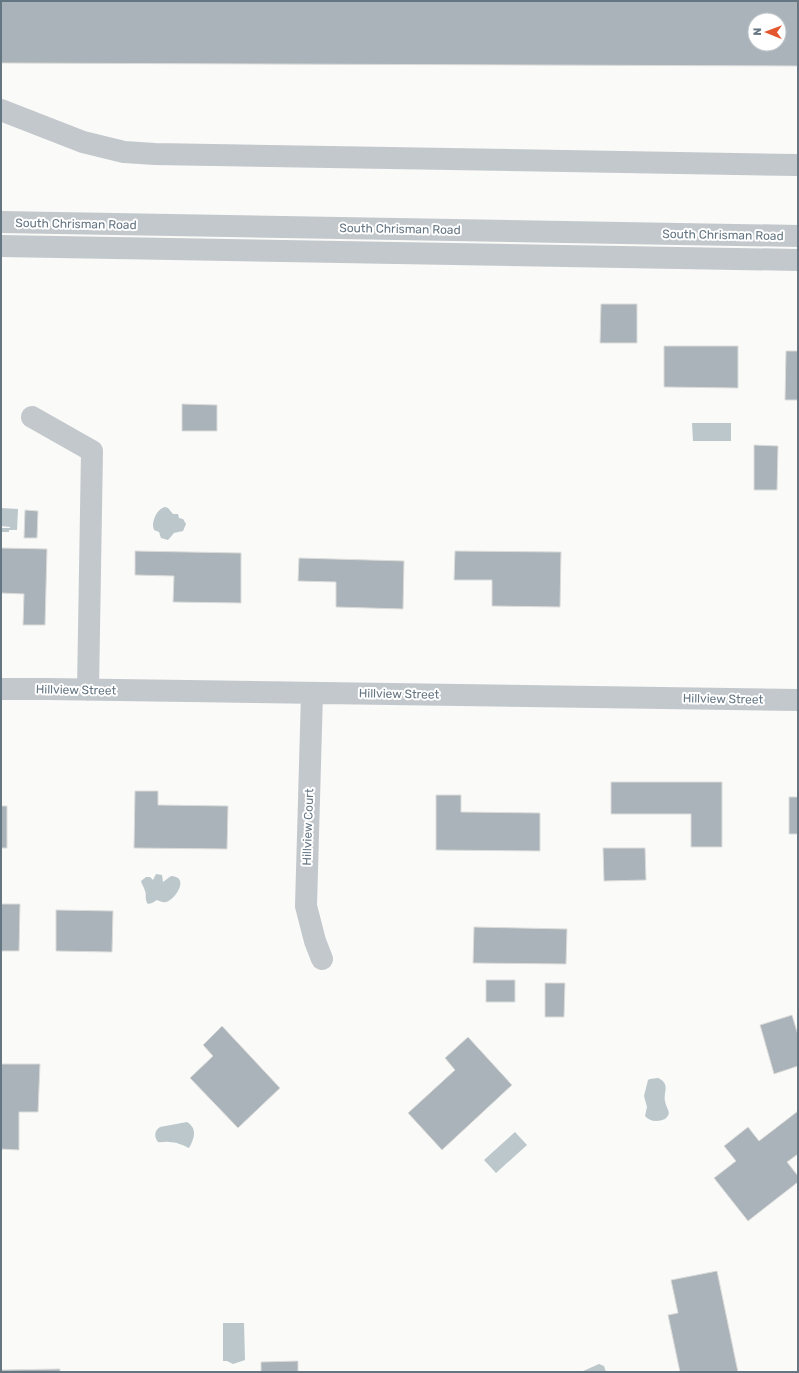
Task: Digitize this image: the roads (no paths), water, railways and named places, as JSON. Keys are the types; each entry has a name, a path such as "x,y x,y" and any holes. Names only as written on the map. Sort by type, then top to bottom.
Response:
{"street":[{"path":"1,110 83,142 124,152 798,166"},
{"name":"South Chrisman Road","path":"1,222 798,236"},
{"path":"509,231 594,222 798,225"},
{"name":"South Chrisman Road","path":"1,246 798,260"},
{"path":"32,417 92,452 88,690"},
{"name":"Hillview Street","path":"1,689 798,700"},
{"name":"Hillview Court","path":"312,693 306,906 315,941 322,959"}]}
